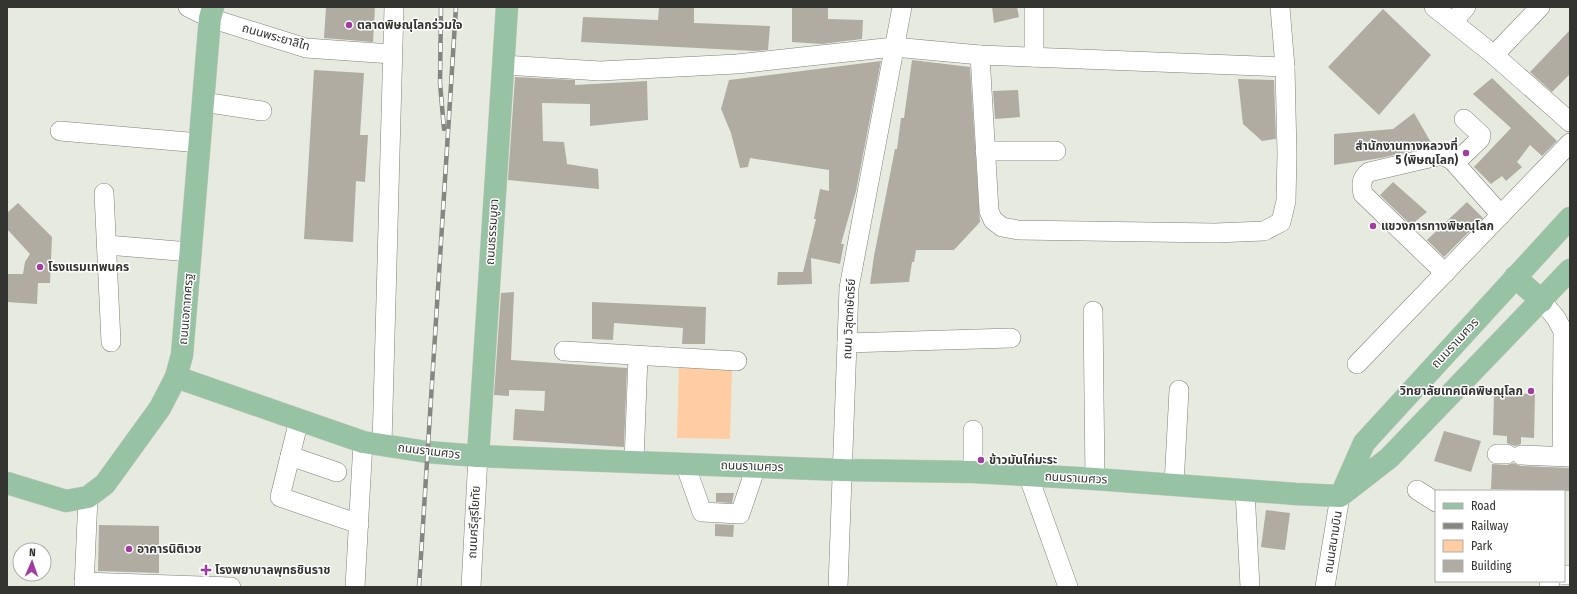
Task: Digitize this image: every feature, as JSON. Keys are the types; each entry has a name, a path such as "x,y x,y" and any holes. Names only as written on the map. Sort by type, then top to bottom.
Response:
{"main road":[{"name":"ถนนธรรมบูชา","path":"478,456 507,7"},
{"name":"ถนนเอกาทศรฐ","path":"7,482 66,501 88,497 105,484 160,408 176,377 182,355 211,12"},
{"name":"ถนนราเมศวร","path":"176,377 372,444 478,456 842,470 973,472 1340,496 1364,442 1570,218"},
{"path":"1340,496 1389,458 1542,301 1570,270"},
{"path":"1515,277 1542,301"}],"street":[{"name":"ถนนพระยาลิไท","path":"188,7 211,12 306,48 392,54"},
{"path":"355,587 359,524 372,444 394,7"},
{"name":"ถนน วิสุตกษัตริย์","path":"838,587 849,288 902,7"},
{"path":"1034,7 1034,57"},
{"path":"980,55 989,211 993,220 1002,226 1018,230 1047,232 1264,231 1281,222 1286,201 1287,154 1285,67 1280,7"},
{"path":"1434,7 1494,55 1570,122"},
{"path":"1453,22 1466,7"},
{"path":"1494,55 1540,7"},
{"path":"503,65 600,71 737,64 894,47 980,55 1285,67"},
{"path":"203,102 262,111"},
{"path":"1455,163 1480,139 1481,135 1464,119"},
{"path":"60,131 200,143"},
{"path":"1357,364 1570,143"},
{"path":"985,151 1056,151"},
{"path":"1445,273 1363,194 1362,182 1364,175 1369,172 1442,155 1447,156 1501,215"},
{"path":"104,193 111,342"},
{"path":"106,244 190,252"},
{"path":"1509,455 1566,456 1567,327 1556,318 1542,301"},
{"path":"1093,311 1095,479"},
{"path":"847,343 1011,338"},
{"path":"564,351 737,362"},
{"path":"634,462 638,356"},
{"path":"1174,485 1179,390"},
{"path":"300,420 280,497 359,524"},
{"path":"973,430 973,472"},
{"path":"290,456 337,472"},
{"name":"ถนนศรีสุริโยทัย","path":"471,587 478,456"},
{"path":"685,464 702,512 740,514 756,466"},
{"path":"1028,475 1068,587"},
{"path":"1245,490 1250,587"},
{"path":"1418,490 1435,501"},
{"name":"ถนนสนามบิน","path":"1325,587 1340,496"},
{"path":"88,497 84,584 231,587"}],"green space":[{"path":"679,366 732,367 730,439 677,438"}],"building":[{"name":"ตลาดพิษณุโลกร่วมใจ","path":"326,7 375,7 373,42 324,38"},
{"path":"659,7 694,7 694,23 770,26 768,50 755,51 581,42 583,17 658,20"},
{"path":"792,7 828,7 828,19 863,20 862,39 822,44 792,42"},
{"path":"992,7 1017,7 1019,17 994,23"},
{"path":"1383,9 1431,55 1379,115 1328,67"},
{"path":"1570,30 1570,74 1552,92 1530,72"},
{"path":"912,60 970,67 980,222 954,250 916,250 914,262 912,262 909,282 870,284 895,149 897,149 901,118 904,118"},
{"path":"881,61 856,191 841,244 844,244 840,264 811,258 812,284 777,285 778,272 803,272 816,219 814,219 820,189 829,191 829,170 750,158 748,167 740,168 731,133 721,109 729,80"},
{"path":"314,70 364,73 360,135 368,135 365,182 356,181 353,242 304,239"},
{"path":"515,77 575,80 575,85 647,81 648,120 590,126 590,104 542,103 543,141 564,142 567,164 598,169 599,189 508,180"},
{"path":"1492,78 1557,141 1542,156 1530,145 1517,162 1522,167 1506,181 1502,176 1491,184 1474,167 1511,128 1473,94"},
{"path":"1238,79 1274,80 1276,139 1262,141 1243,124"},
{"path":"1018,90 1020,117 995,119 993,91"},
{"path":"1414,113 1433,146 1381,158 1334,165 1334,134 1393,129"},
{"path":"1393,182 1427,212 1411,225 1380,195"},
{"path":"1467,202 1483,218 1444,257 1427,240"},
{"path":"18,203 52,237 50,283 38,283 37,304 7,302 7,274 23,274 25,262 30,254 7,229 7,213"},
{"path":"514,292 511,360 627,368 624,447 513,440 515,409 544,411 545,391 509,390 509,396 494,395 501,293"},
{"path":"592,302 706,307 705,344 682,344 683,328 614,323 613,340 592,339"},
{"path":"1494,393 1535,394 1534,438 1521,437 1521,444 1515,446 1507,443 1507,436 1493,435"},
{"path":"1444,431 1481,441 1471,472 1434,461"},
{"path":"1513,463 1521,466 1570,468 1570,491 1491,489 1492,464 1507,465"},
{"path":"716,493 734,493 732,503 716,502"},
{"path":"1266,510 1290,513 1285,550 1261,547"},
{"path":"715,524 734,525 733,537 715,536"},
{"name":"อาคารนิติเวช","path":"99,525 159,526 159,573 98,571"}],"railway":[{"path":"441,7 440,83 444,129"},
{"path":"419,587 456,7"}],"place":[{"name":"ตลาดพิษณุโลกร่วมใจ","path":"349,25"},
{"name":"สำนักงานทางหลวงที่ 5 (พิษณุโลก)","path":"1466,153"},
{"name":"แขวงการทางพิษณุโลก","path":"1373,226"},
{"name":"โรงแรมเทพนคร","path":"40,267"},
{"name":"วิทยาลัยเทคนิคพิษณุโลก","path":"1531,391"},
{"name":"ข้าวมันไก่มะระ","path":"981,460"},
{"name":"อาคารนิติเวช","path":"129,549"},
{"name":"โรงพยาบาลพุทธชินราช","path":"206,570"}]}
